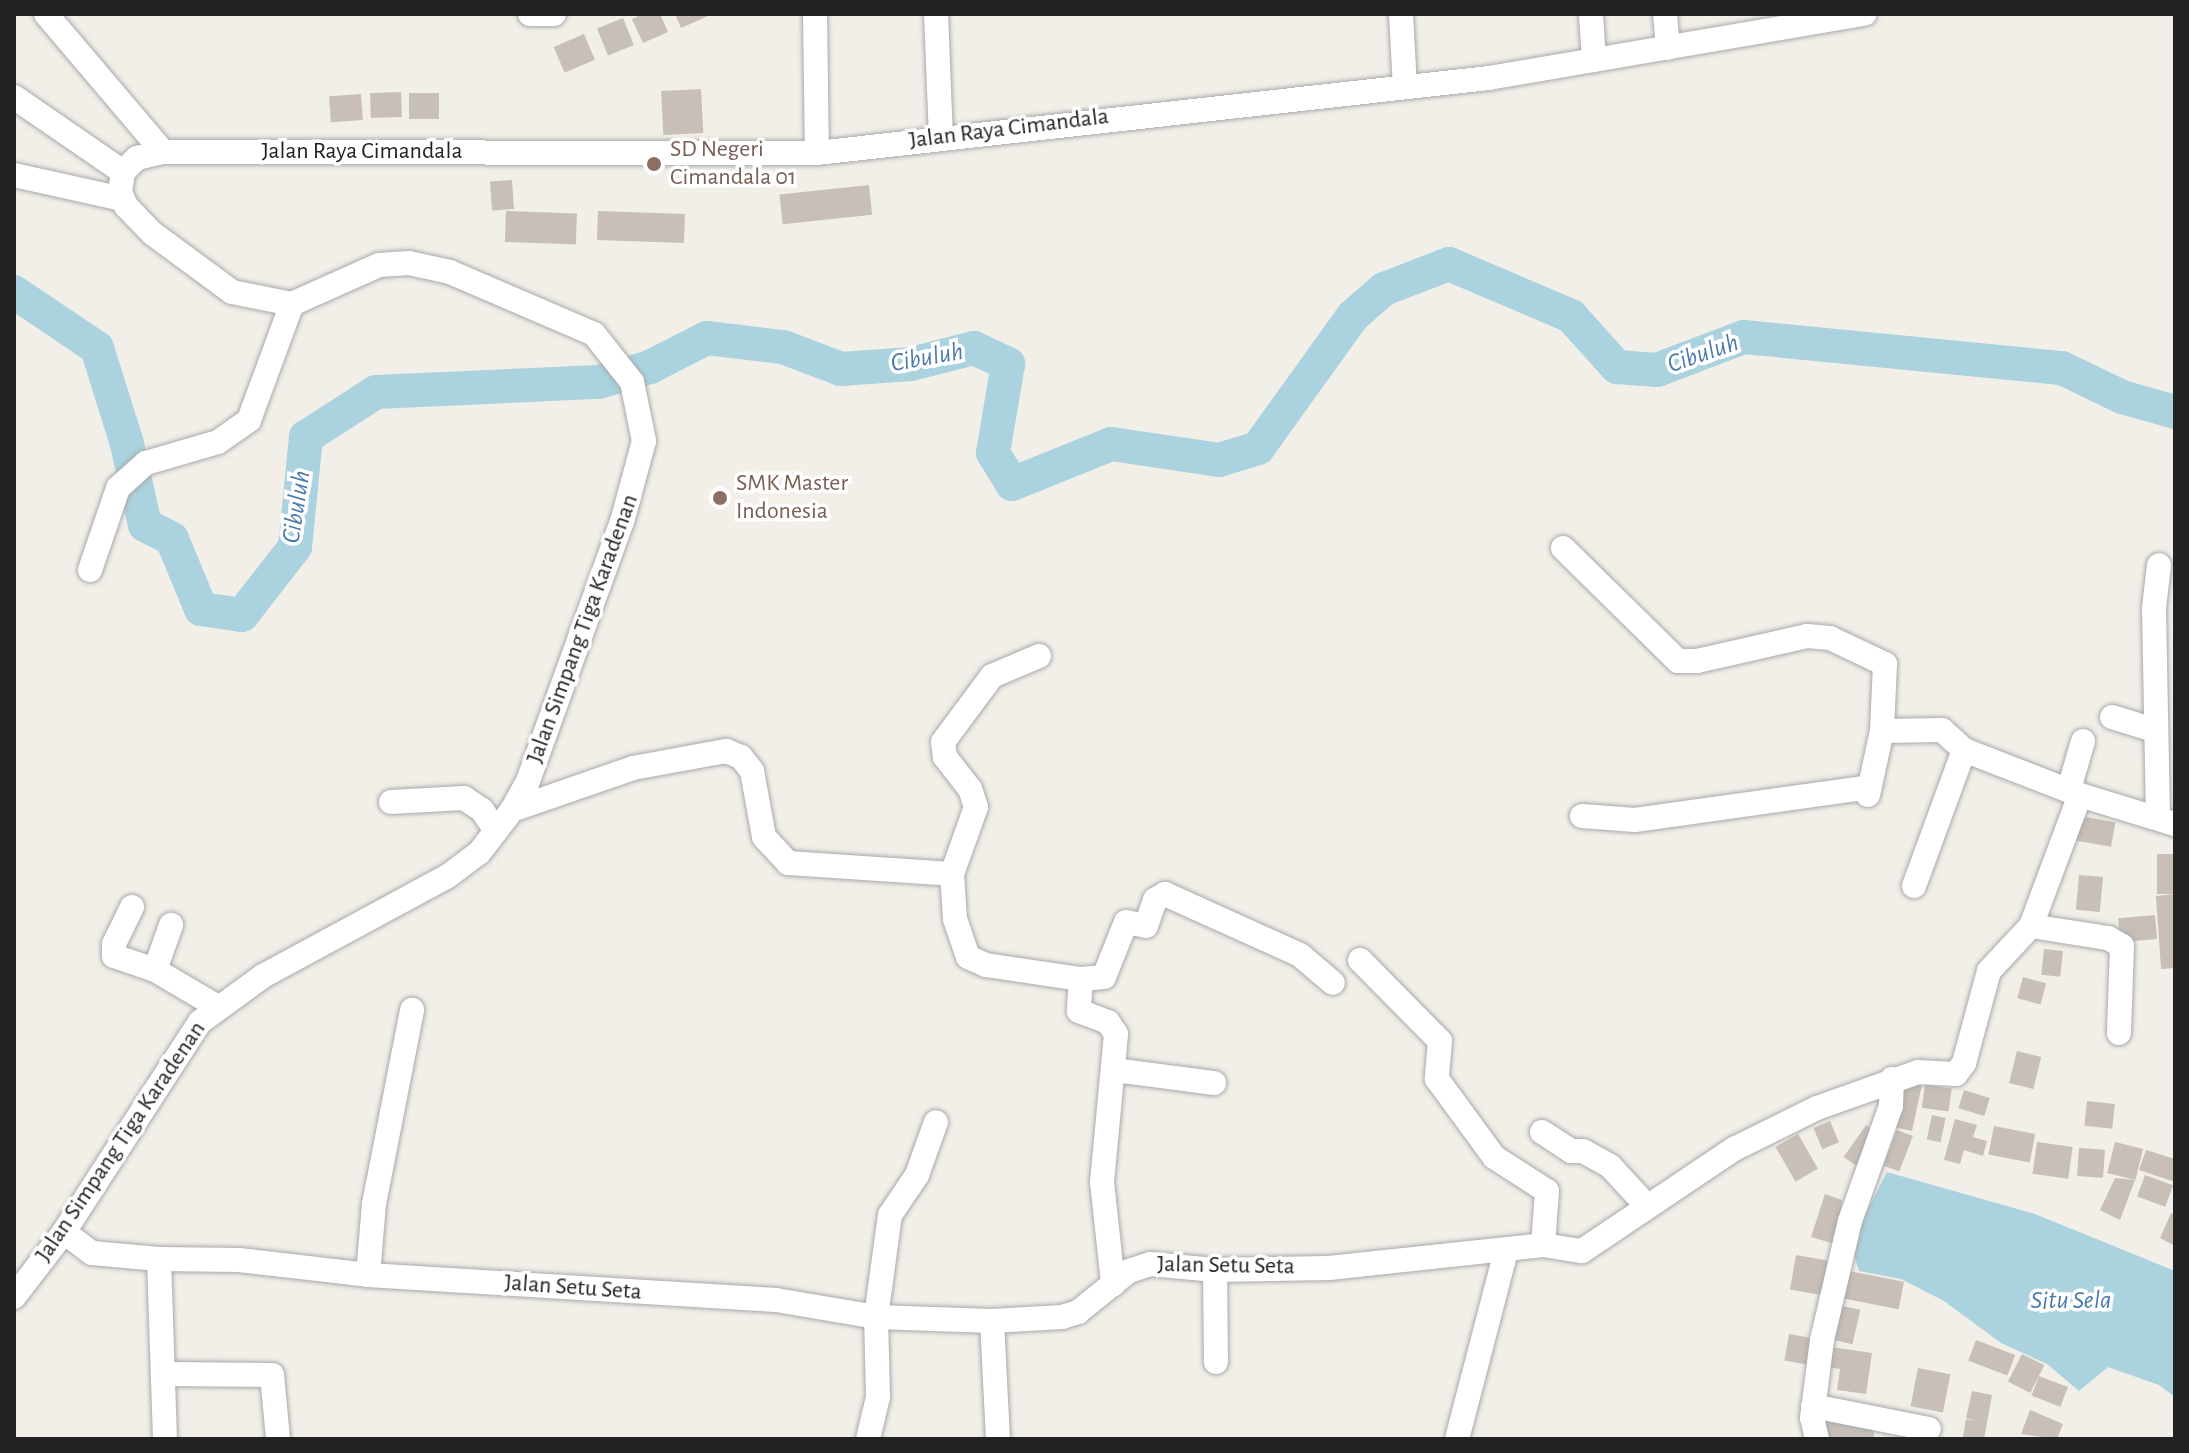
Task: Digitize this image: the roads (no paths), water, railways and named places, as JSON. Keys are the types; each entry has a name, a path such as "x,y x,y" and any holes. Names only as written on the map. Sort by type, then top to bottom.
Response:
{"street":[{"path":"46,14 154,153 123,172"},
{"path":"530,14 554,14"},
{"path":"815,14 817,153"},
{"path":"1401,14 1405,87"},
{"path":"1591,14 1594,60"},
{"path":"1665,14 1668,48"},
{"name":"Jalan Raya Cimandala","path":"154,153 817,153 1405,87 1594,60 1865,14"},
{"path":"939,18 941,137"},
{"path":"14,97 123,172"},
{"path":"122,199 123,172"},
{"path":"14,175 122,199 152,233 232,292 292,304 249,420 241,431 146,463 118,488 90,570"},
{"name":"Jalan Simpang Tiga Karadenan","path":"14,1297 64,1232 171,1063 216,1006 448,876 479,853 512,810 528,781 641,464 644,441 632,382 620,361 594,334 566,319 450,272 409,263 379,265 292,304"},
{"path":"1563,548 1678,661 1697,661 1807,636 1830,638 1882,660 1882,731 1869,791 1817,790 1663,817 1582,816"},
{"path":"1882,731 1934,728 1964,750 2075,792 2167,821 2154,730 2166,659 2159,565"},
{"path":"1039,656 992,676 943,742 945,757 976,800 952,874 955,919 968,957 986,965 1081,979 1104,977 1126,922 1145,926 1155,900 1165,894 1300,955 1333,983"},
{"path":"2112,717 2154,730"},
{"name":"Jalan Setu Seta","path":"64,1232 92,1253 159,1259 239,1260 368,1275 776,1300 876,1317 992,1321 1062,1317 1129,1271 1150,1264 1215,1270 1381,1264 1543,1245 1582,1251 1734,1149 1817,1108 1918,1072 1956,1074 1964,1063 1989,971 2031,926 2075,792 2083,741"},
{"path":"1914,886 1964,750"},
{"path":"512,810 633,768 726,751 741,757 752,771 764,837 788,863 952,874"},
{"path":"391,802 464,798 482,810 496,831"},
{"path":"132,907 114,944 114,956 155,970 216,1006"},
{"path":"155,970 171,925"},
{"path":"2031,926 2108,938 2122,946 2119,1033"},
{"path":"1360,960 1440,1041 1437,1079 1494,1157 1547,1191 1543,1245"},
{"path":"1081,979 1079,1011 1108,1022 1116,1034 1102,1182 1113,1284"},
{"path":"368,1275 374,1204 412,1010"},
{"path":"1114,1070 1214,1083"},
{"path":"1817,1439 1813,1406 1822,1340 1844,1247 1891,1106 1892,1079"},
{"path":"868,1439 878,1397 876,1317 890,1215 917,1175 936,1122"},
{"path":"1542,1132 1610,1166 1647,1206"},
{"path":"1457,1439 1506,1251"},
{"path":"159,1259 165,1439"},
{"path":"1215,1270 1216,1362"},
{"path":"992,1321 998,1439"},
{"path":"165,1374 272,1375 278,1439"},
{"path":"1813,1406 1929,1429"}],"water":[{"name":"Situ Sela","path":"1887,1172 2035,1214 2175,1271 2175,1397 2159,1385 2108,1367 2079,1391 2047,1364 2001,1343 1944,1301 1901,1279 1859,1271 1853,1253 1861,1223"}],"waterway":[{"name":"Cibuluh","path":"14,292 97,348 127,444 145,525 172,539 201,609 242,615 295,547 306,437 376,392 599,382 650,367 707,338 783,347 841,369 911,364 974,348 1008,364 993,453 1012,484 1111,444 1219,460 1258,448 1353,316 1384,289 1449,264 1571,316 1617,367 1657,370 1744,337 2062,368 2122,397 2175,412"}],"place":[{"name":"SD Negeri Cimandala 01","path":"654,164"},
{"name":"SMK Master Indonesia","path":"720,498"}]}
